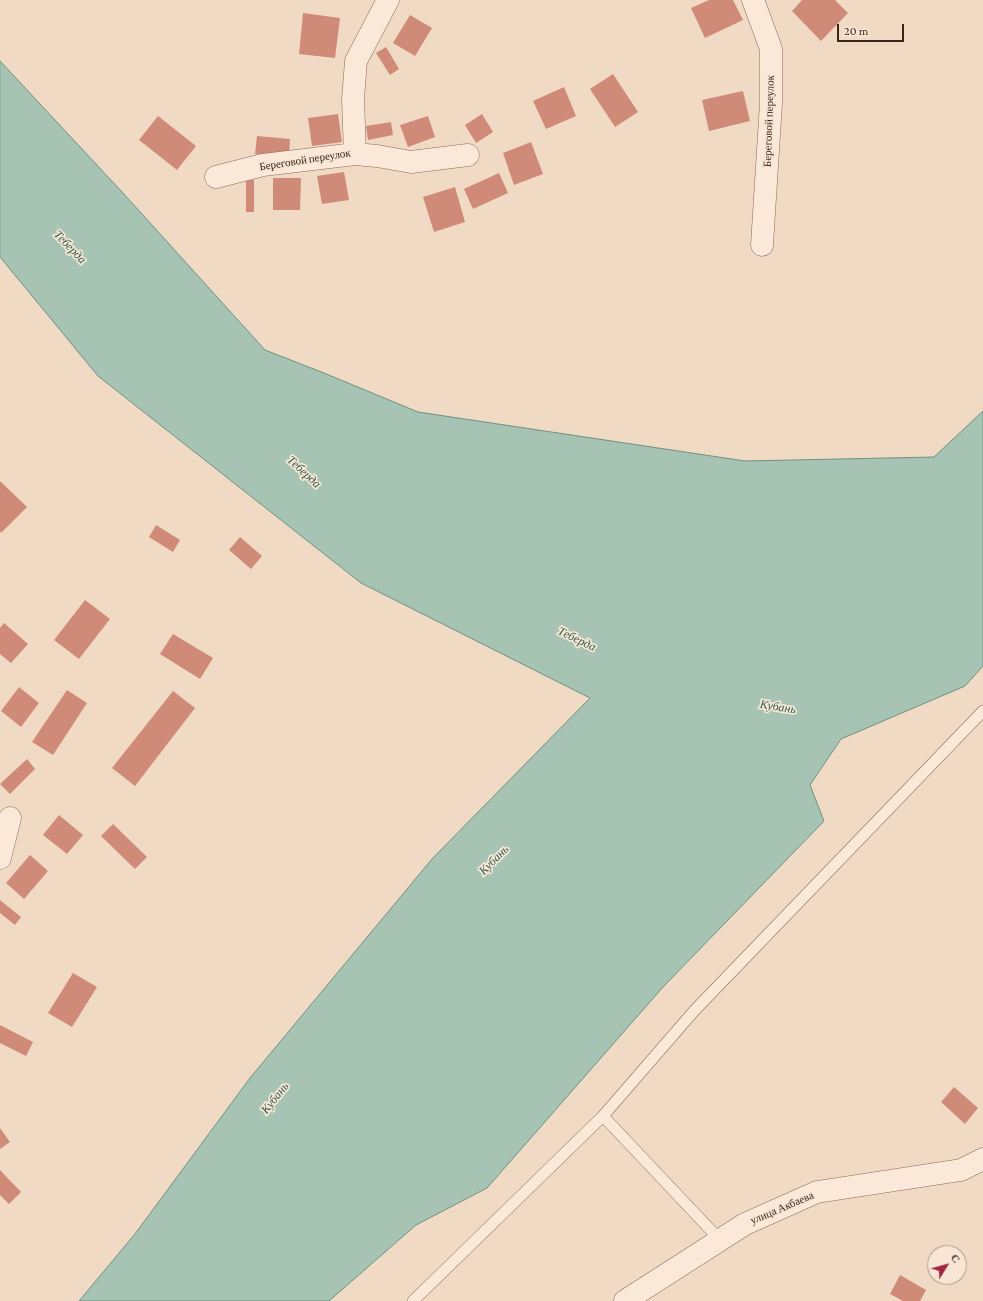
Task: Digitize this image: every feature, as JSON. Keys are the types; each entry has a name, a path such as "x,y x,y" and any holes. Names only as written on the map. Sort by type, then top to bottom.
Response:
{"street":[{"name":"Береговой переулок","path":"216,177 263,166 355,154 353,100 356,61 388,0"},
{"name":"Береговой переулок","path":"753,0 771,49 771,103 762,245"},
{"path":"355,154 411,162 468,155"},
{"path":"0,858 10,818"},
{"name":"улица Акбаева","path":"625,1301 745,1224 817,1192 961,1170 983,1159"}],"lane":[{"path":"412,1301 603,1116 694,1012 983,711"},
{"path":"603,1116 720,1240"}],"water":[{"path":"0,61 123,193 265,350 418,412 745,461 934,457 983,411 983,666 965,686 841,739 810,785 824,821 663,987 487,1188 416,1225 329,1301 79,1301 135,1234 250,1078 432,859 590,698 361,583 98,376 0,257"}],"building":[{"path":"709,0 733,0 743,20 705,38 691,8"},
{"path":"802,0 835,0 848,13 821,41 792,11"},
{"path":"303,13 340,18 335,58 299,54"},
{"path":"410,15 432,28 415,56 393,43"},
{"path":"386,47 399,69 390,75 376,53"},
{"path":"613,74 638,112 615,127 590,89"},
{"path":"564,87 576,116 546,129 533,101"},
{"path":"743,91 750,121 709,131 702,100"},
{"path":"338,114 342,142 312,146 308,118"},
{"path":"482,114 493,132 476,143 465,125"},
{"path":"158,116 196,146 177,170 139,140"},
{"path":"428,116 435,137 408,147 400,125"},
{"path":"391,122 393,135 368,140 366,126"},
{"path":"257,136 290,139 289,157 255,154"},
{"path":"531,142 543,174 514,185 503,153"},
{"path":"344,172 349,200 322,204 317,176"},
{"path":"499,173 508,193 473,209 464,189"},
{"path":"273,178 301,178 300,210 273,210"},
{"path":"246,180 254,180 254,212 246,212"},
{"path":"455,187 465,222 434,232 423,197"},
{"path":"0,481 27,507 1,533 0,531"},
{"path":"156,525 180,540 173,552 149,537"},
{"path":"240,537 262,556 251,569 229,550"},
{"path":"85,600 110,619 79,659 54,640"},
{"path":"4,623 28,644 11,663 0,654 0,628"},
{"path":"173,634 213,658 200,679 160,654"},
{"path":"19,687 39,703 21,727 1,711"},
{"path":"67,690 87,703 53,755 32,742"},
{"path":"173,691 195,708 135,786 112,768"},
{"path":"27,759 35,769 10,794 0,784"},
{"path":"59,815 83,835 67,854 43,835"},
{"path":"113,824 147,857 135,869 101,836"},
{"path":"30,855 48,871 24,899 6,883"},
{"path":"0,900 21,917 15,925 0,913"},
{"path":"73,973 97,987 72,1027 48,1013"},
{"path":"0,1025 33,1042 26,1056 0,1043"},
{"path":"954,1087 978,1108 965,1124 941,1102"},
{"path":"0,1128 10,1142 0,1149"},
{"path":"0,1170 21,1192 9,1204 0,1195"},
{"path":"900,1275 926,1290 920,1301 903,1301 890,1294"}],"water label":[{"name":"Теберда","path":"70,247"},
{"name":"Теберда","path":"304,472"},
{"name":"Теберда","path":"577,639"},
{"name":"Кубань","path":"778,707"},
{"name":"Кубань","path":"494,860"},
{"name":"Кубань","path":"275,1098"}]}
